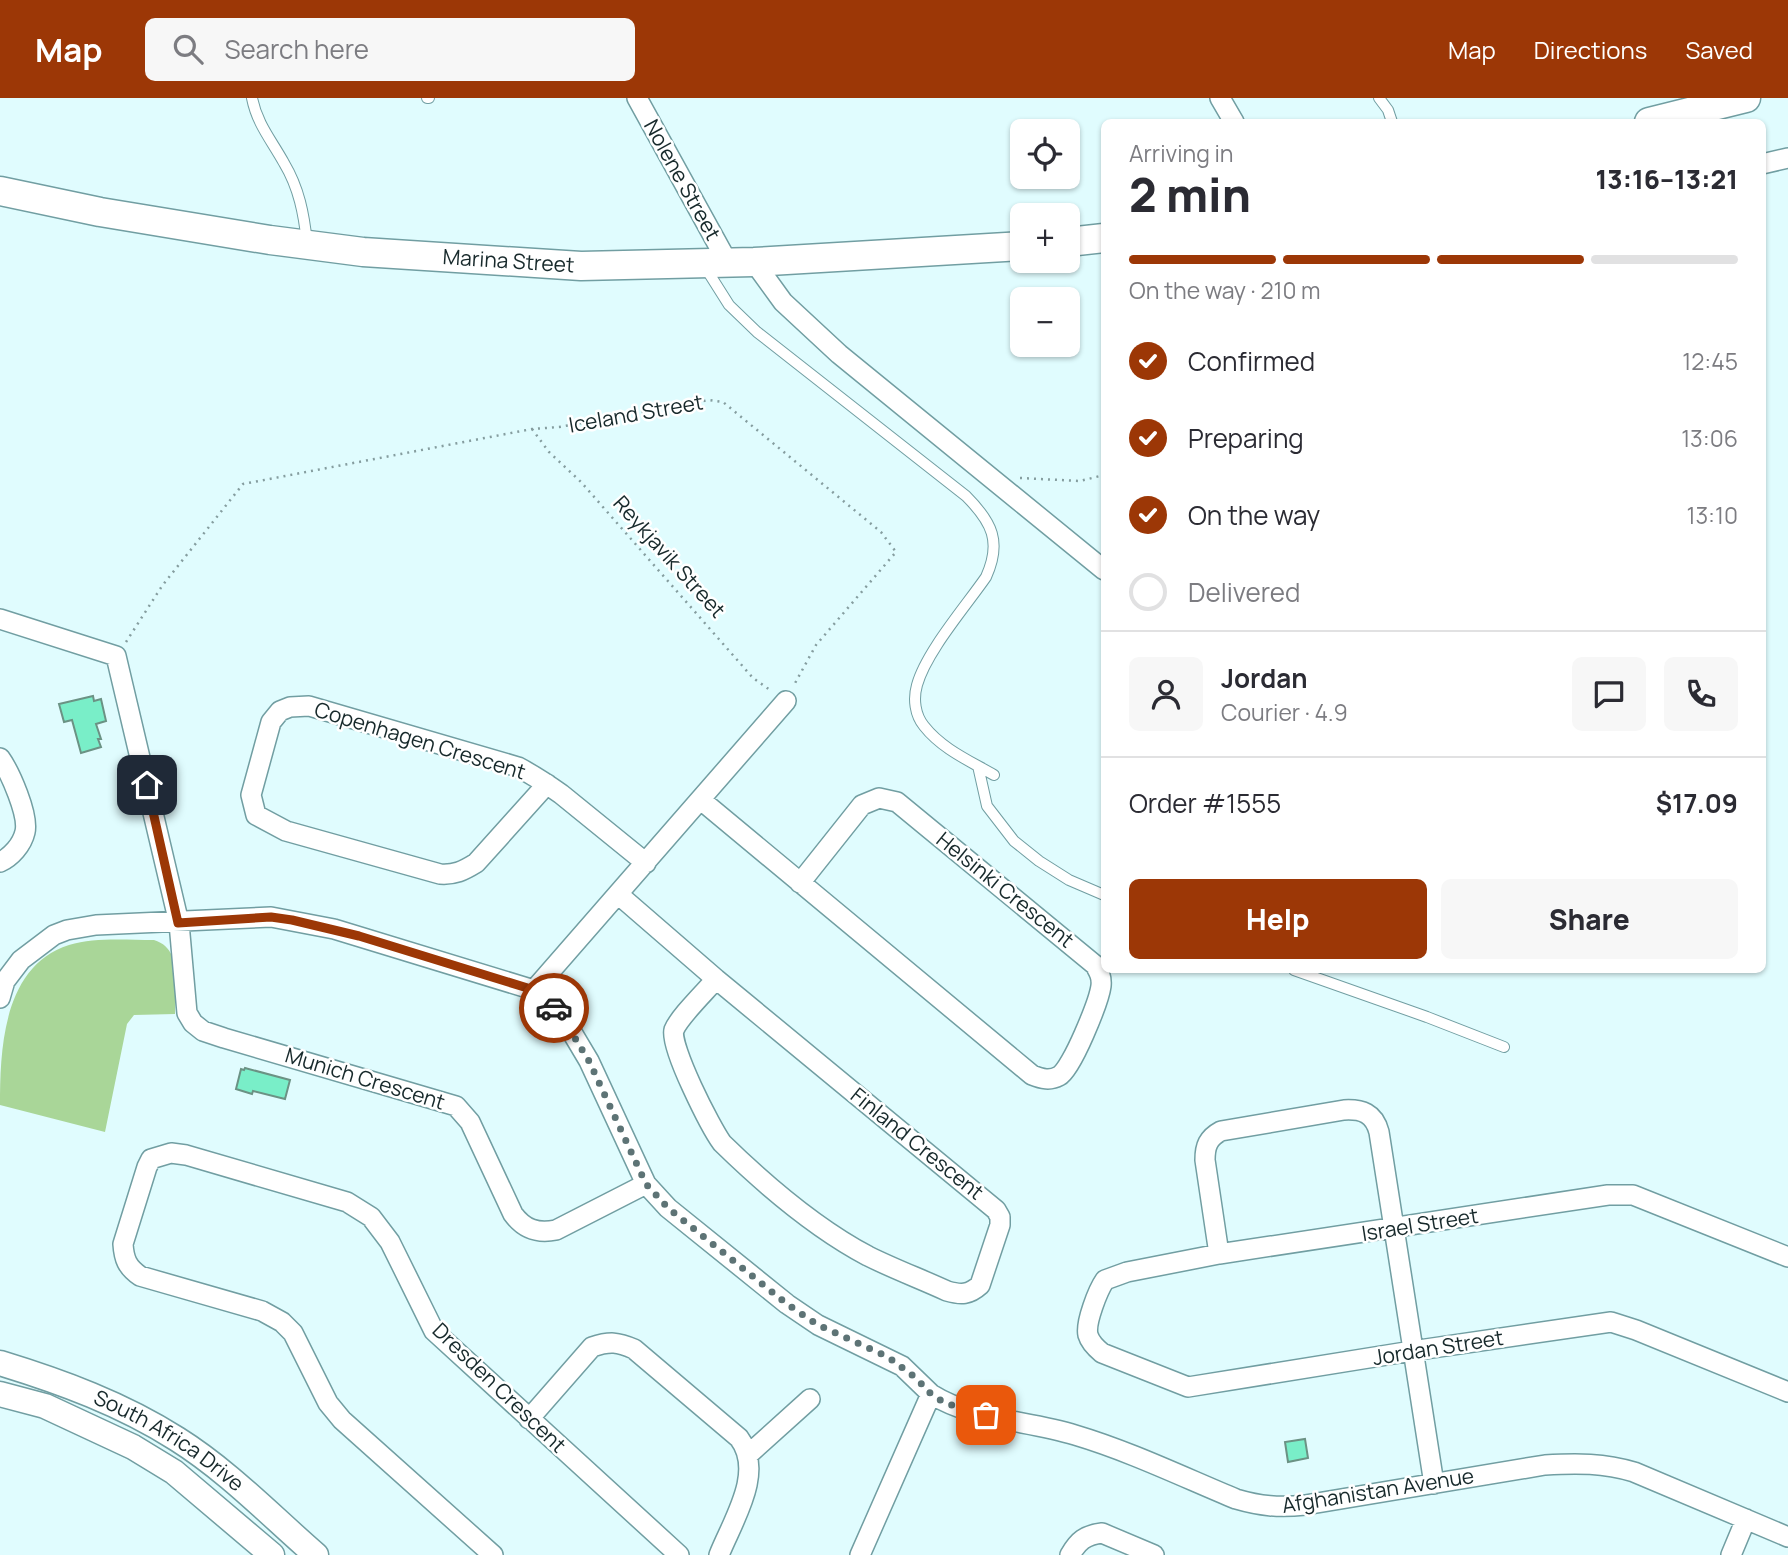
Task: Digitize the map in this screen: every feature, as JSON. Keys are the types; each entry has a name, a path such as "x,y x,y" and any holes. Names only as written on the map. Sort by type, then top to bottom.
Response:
{"main road":[{"path":"1661,119 1746,98"},
{"name":"Marina Street","path":"0,191 100,212 363,252 581,266 728,263 1010,247"},
{"path":"1080,241 1101,238"}],"street":[{"name":"Nolene Street","path":"636,98 728,263 783,302 839,354 1101,568"},
{"path":"1220,98 1232,119"},
{"path":"1766,163 1788,158"},
{"path":"0,620 116,656 178,923"},
{"path":"534,990 786,701"},
{"name":"Copenhagen Crescent","path":"547,784 476,863 451,875 286,831 256,815 251,795 271,722 280,711 299,705 309,706 518,767 547,784 646,863"},
{"path":"0,758 16,786 25,824 20,844 0,862"},
{"name":"Helsinki Crescent","path":"701,800 800,883 1032,1075 1049,1079 1062,1075 1068,1069 1099,992 1100,973 1095,965 897,802 878,798 862,805 800,883"},
{"name":"Finland Crescent","path":"619,895 716,979 996,1210 1000,1225 980,1285 975,1290 961,1295 947,1291 867,1255 841,1240 797,1208 722,1143 712,1130 682,1064 673,1036 677,1024 716,979"},
{"name":"Afghanistan Avenue","path":"0,998 5,981 21,960 54,935 67,930 96,925 271,917 359,936 534,990 550,1002 583,1051 646,1184 668,1208 787,1304 818,1325 895,1362 916,1378 926,1402 945,1403 972,1412 1077,1435 1259,1506 1281,1508 1545,1465 1582,1462 1634,1472 1788,1537"},
{"name":"Munich Crescent","path":"178,923 184,1000 193,1023 203,1031 224,1038 456,1106 470,1122 513,1214 530,1230 556,1230 646,1184"},
{"path":"1219,1254 1205,1160 1205,1149 1209,1141 1221,1131 1343,1110 1363,1111 1374,1119 1379,1132 1434,1484"},
{"name":"Dresden Crescent","path":"493,1555 342,1420 328,1403 293,1334 282,1322 262,1311 140,1276 130,1269 123,1244 151,1159 170,1153 186,1155 347,1202 363,1212 381,1227 390,1242 434,1331 679,1555"},
{"name":"Israel Street","path":"1089,1338 1090,1320 1101,1286 1108,1277 1219,1254 1625,1193 1788,1257"},
{"name":"Jordan Street","path":"1089,1338 1102,1353 1188,1387 1611,1322 1786,1385"},
{"path":"529,1419 593,1347 615,1341 634,1349 739,1438 749,1454 749,1479 719,1555"},
{"name":"South Africa Drive","path":"0,1363 64,1382 177,1439 221,1471 316,1555"},
{"name":"South Africa Drive","path":"0,1394 46,1406 133,1447 174,1472 272,1555"},
{"path":"749,1454 810,1399"},
{"path":"860,1555 926,1402"},
{"path":"1731,1555 1746,1519"},
{"path":"1070,1555 1078,1541 1101,1533 1154,1555"}],"lane":[{"path":"252,98 264,131 284,161 299,195 308,244"},
{"path":"1379,98 1391,119"},
{"path":"728,263 729,305 757,332 966,496 987,520 995,545 991,565 986,577 921,675 915,698 916,708 925,727 944,746 994,775"},
{"path":"978,766 987,806 1014,841 1069,880 1101,894"},
{"path":"1302,973 1504,1047"}],"path":[{"name":"Iceland Street","path":"116,656 162,586 243,484 532,429 559,427 709,400 723,402 881,531 895,552 816,645 786,701"},
{"name":"Reykjavik Street","path":"532,429 549,453 582,482 753,678 786,701"},
{"path":"992,477 1080,481 1101,476"}],"green space":[{"path":"154,940 164,945 174,961 175,1014 134,1015 127,1024 105,1132 0,1105 4,1035 18,990 30,971 47,956 79,942"}],"building":[{"path":"93,696 94,701 101,699 106,721 96,724 101,747 81,753 72,720 64,722 59,704"},
{"path":"241,1069 290,1080 285,1099 236,1089"},
{"path":"1305,1439 1308,1458 1288,1462 1285,1442"}],"way so far":[{"path":"554,1008 589,1061 646,1184 668,1208 787,1304 818,1325 888,1357 945,1403 986,1415"}],"route":[{"path":"147,785 178,923 271,917 334,929 534,990 554,1008"}]}
